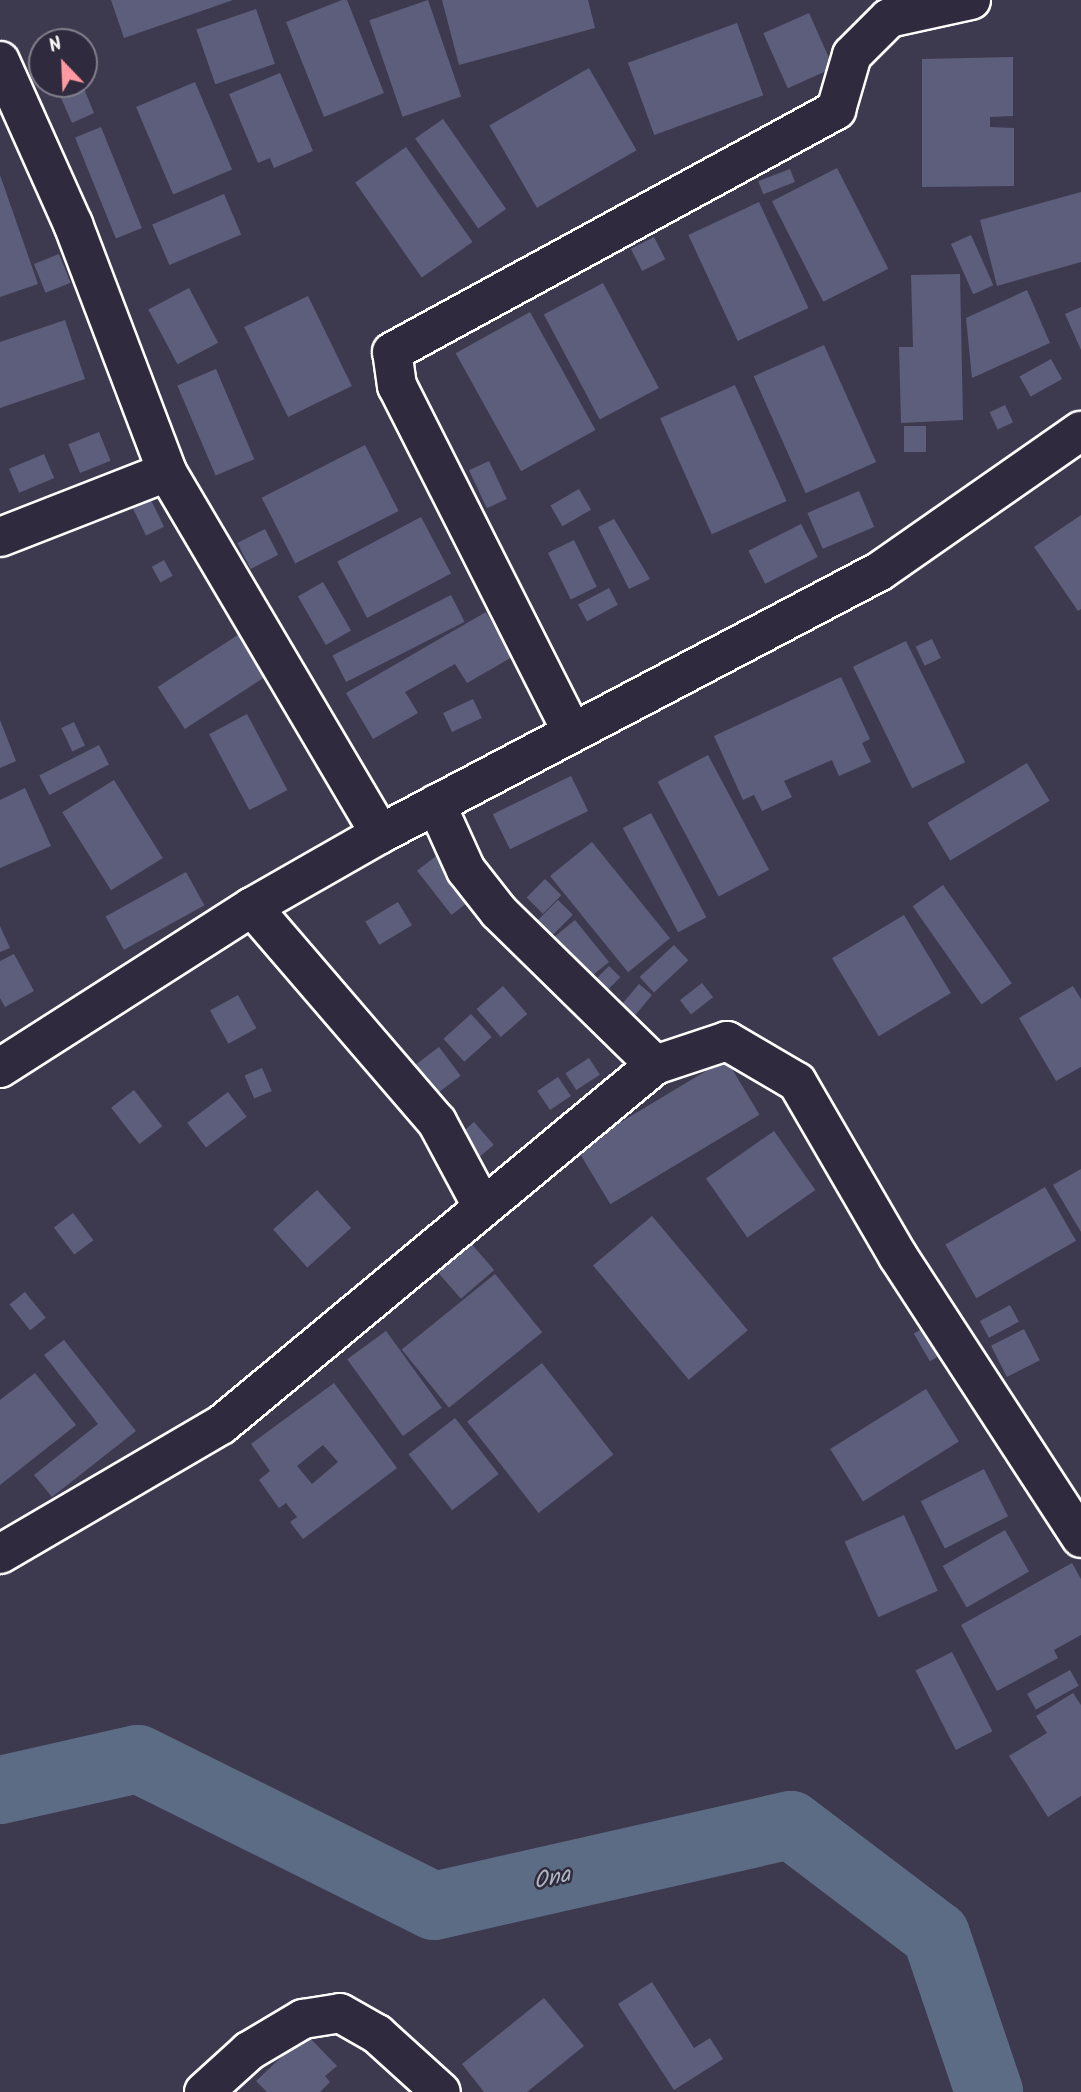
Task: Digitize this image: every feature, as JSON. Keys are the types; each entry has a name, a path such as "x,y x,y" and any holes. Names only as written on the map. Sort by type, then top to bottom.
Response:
{"street":[{"path":"572,732 397,386 392,352 836,110 852,55 889,18 971,0"},
{"path":"0,61 73,224 167,472 380,834"},
{"path":"0,1068 252,907 380,834 880,571 1081,431"},
{"path":"0,537 167,472"},
{"path":"436,804 466,870 499,912 655,1065"},
{"path":"252,907 437,1122 482,1206"},
{"path":"0,1554 221,1425 655,1065 727,1041 797,1082 898,1256 1081,1537"},
{"path":"204,2092 249,2051 303,2019 340,2013 377,2034 442,2092"}],"building":[{"path":"111,0 233,0 124,38"},
{"path":"347,0 384,93 324,117 286,22"},
{"path":"428,0 461,96 403,117 369,20"},
{"path":"442,0 588,0 595,28 459,65"},
{"path":"256,9 275,64 215,84 196,30"},
{"path":"809,13 833,68 788,88 763,33"},
{"path":"737,23 763,95 654,135 628,63"},
{"path":"1013,57 1013,116 990,117 990,127 1014,128 1014,186 922,187 922,59"},
{"path":"589,68 636,150 537,208 489,126"},
{"path":"280,73 313,151 274,168 270,158 258,163 229,94"},
{"path":"195,82 232,169 173,194 136,107"},
{"path":"61,98 88,98 94,113 72,123"},
{"path":"443,119 506,209 478,229 415,139"},
{"path":"101,127 142,228 116,239 75,137"},
{"path":"406,147 473,242 422,278 355,183"},
{"path":"837,168 888,269 823,302 772,201"},
{"path":"790,169 795,182 763,194 758,181"},
{"path":"0,175 38,284 0,297"},
{"path":"1081,192 1081,262 997,286 980,220"},
{"path":"224,194 241,235 169,265 152,224"},
{"path":"759,202 808,308 738,341 688,235"},
{"path":"971,235 993,285 973,294 951,244"},
{"path":"654,237 665,259 642,271 631,249"},
{"path":"59,254 71,283 46,293 34,264"},
{"path":"960,274 963,420 901,423 899,347 913,347 911,275"},
{"path":"603,283 659,388 600,420 544,314"},
{"path":"189,288 218,343 177,364 148,310"},
{"path":"1027,290 1050,343 972,378 966,318"},
{"path":"308,296 352,386 288,417 244,327"},
{"path":"1081,307 1081,350 1065,314"},
{"path":"530,312 595,430 521,471 456,353"},
{"path":"65,320 85,379 0,408 0,342"},
{"path":"824,345 876,462 806,493 754,376"},
{"path":"1051,359 1062,379 1031,397 1020,376"},
{"path":"216,369 254,459 216,476 177,385"},
{"path":"735,385 787,501 712,534 660,418"},
{"path":"1005,405 1013,422 998,429 990,412"},
{"path":"904,426 926,426 926,452 904,452"},
{"path":"99,432 111,461 80,473 68,444"},
{"path":"365,445 399,511 295,564 262,498"},
{"path":"44,454 54,478 19,493 9,469"},
{"path":"489,461 507,499 487,508 469,470"},
{"path":"579,489 591,510 562,526 550,506"},
{"path":"859,491 874,527 823,549 807,513"},
{"path":"150,498 164,527 146,536 132,507"},
{"path":"1081,515 1081,609 1078,611 1034,547"},
{"path":"421,517 451,574 367,618 337,562"},
{"path":"614,519 650,579 629,589 598,527"},
{"path":"801,524 818,557 765,584 748,551"},
{"path":"265,529 278,555 251,569 237,543"},
{"path":"574,540 597,587 571,599 548,553"},
{"path":"164,560 173,576 160,583 152,567"},
{"path":"323,582 351,630 326,645 298,596"},
{"path":"609,588 618,605 587,621 578,604"},
{"path":"451,595 465,622 346,682 332,655"},
{"path":"486,612 512,657 467,683 455,664 405,692 418,713 373,739 346,693"},
{"path":"244,631 271,673 185,729 158,687"},
{"path":"932,639 941,658 925,666 916,647"},
{"path":"906,641 965,762 912,788 853,667"},
{"path":"841,677 870,739 862,743 871,762 839,776 832,760 784,781 792,797 762,811 754,795 743,800 714,736"},
{"path":"473,699 482,718 452,732 443,713"},
{"path":"247,714 287,790 249,810 209,734"},
{"path":"0,720 16,761 0,768"},
{"path":"74,722 85,746 72,751 61,728"},
{"path":"99,745 109,765 49,795 39,775"},
{"path":"708,755 769,870 719,897 658,782"},
{"path":"1027,763 1050,801 950,860 928,823"},
{"path":"571,776 588,811 510,849 493,814"},
{"path":"114,780 163,858 111,890 62,812"},
{"path":"25,788 51,846 0,868 0,800"},
{"path":"651,813 706,917 678,932 623,828"},
{"path":"592,842 670,938 628,972 550,876"},
{"path":"436,856 470,900 452,915 417,871"},
{"path":"186,872 204,905 124,950 106,917"},
{"path":"545,879 561,895 543,914 527,897"},
{"path":"943,885 1012,983 982,1005 913,906"},
{"path":"558,900 573,915 552,936 537,921"},
{"path":"398,902 412,925 379,945 365,922"},
{"path":"904,915 951,993 879,1036 832,958"},
{"path":"575,920 609,962 588,979 554,937"},
{"path":"0,926 10,948 0,952"},
{"path":"674,945 688,960 654,992 640,977"},
{"path":"14,954 34,991 5,1007 0,998 0,961"},
{"path":"609,966 620,977 604,994 593,982"},
{"path":"702,983 713,997 691,1014 680,1000"},
{"path":"639,984 652,995 634,1016 621,1005"},
{"path":"503,986 527,1014 501,1037 477,1009"},
{"path":"1073,986 1081,999 1081,1067 1056,1081 1019,1018"},
{"path":"238,995 256,1028 228,1044 210,1011"},
{"path":"471,1014 492,1037 464,1062 444,1039"},
{"path":"439,1047 461,1076 434,1096 412,1067"},
{"path":"589,1058 600,1075 576,1090 566,1073"},
{"path":"726,1059 759,1115 610,1204 577,1149"},
{"path":"262,1068 272,1091 254,1098 245,1075"},
{"path":"558,1077 571,1096 550,1110 537,1091"},
{"path":"134,1090 162,1126 139,1144 111,1108"},
{"path":"228,1092 247,1117 206,1147 187,1123"},
{"path":"474,1122 494,1145 477,1159 457,1136"},
{"path":"774,1131 815,1190 747,1238 706,1179"},
{"path":"1081,1169 1081,1232 1053,1185"},
{"path":"1045,1187 1076,1241 976,1298 945,1244"},
{"path":"317,1190 351,1228 307,1267 273,1229"},
{"path":"73,1213 93,1240 74,1255 54,1227"},
{"path":"652,1216 748,1330 689,1380 593,1265"},
{"path":"462,1233 494,1270 461,1299 429,1262"},
{"path":"495,1274 542,1332 449,1408 402,1350"},
{"path":"25,1292 46,1318 30,1330 9,1305"},
{"path":"1010,1305 1019,1322 989,1338 980,1321"},
{"path":"932,1323 948,1351 930,1361 914,1334"},
{"path":"1024,1329 1040,1360 1007,1377 991,1346"},
{"path":"386,1331 442,1408 403,1436 347,1359"},
{"path":"64,1340 136,1431 52,1497 34,1475 98,1424 44,1355"},
{"path":"542,1363 613,1454 539,1513 467,1421"},
{"path":"35,1373 76,1425 0,1485 0,1400"},
{"path":"334,1383 397,1468 303,1539 290,1522 297,1517 286,1503 279,1508 259,1480 270,1471 251,1444","holes":["323,1445 338,1462 312,1484 297,1466"]},
{"path":"926,1389 959,1442 863,1501 830,1449"},
{"path":"455,1418 499,1474 452,1510 409,1454"},
{"path":"984,1469 1008,1516 945,1548 921,1501"},
{"path":"904,1515 938,1591 878,1617 845,1541"},
{"path":"1005,1530 1029,1572 967,1608 943,1566"},
{"path":"1072,1563 1081,1579 1081,1635 1054,1650 1058,1658 997,1691 961,1625"},
{"path":"952,1652 992,1731 956,1750 915,1671"},
{"path":"1070,1670 1079,1686 1036,1709 1027,1694"},
{"path":"1073,1693 1081,1705 1081,1796 1048,1817 1009,1756 1047,1733 1036,1716"},
{"path":"652,1982 694,2048 710,2038 723,2059 674,2090 618,2004"},
{"path":"544,1998 584,2046 527,2092 484,2092 462,2064"},
{"path":"306,2034 337,2066 325,2076 330,2082 320,2092 267,2092 256,2081"}],"waterway":[{"name":"Ona","path":"0,1790 138,1759 434,1906 791,1825 936,1935 989,2092"}]}
